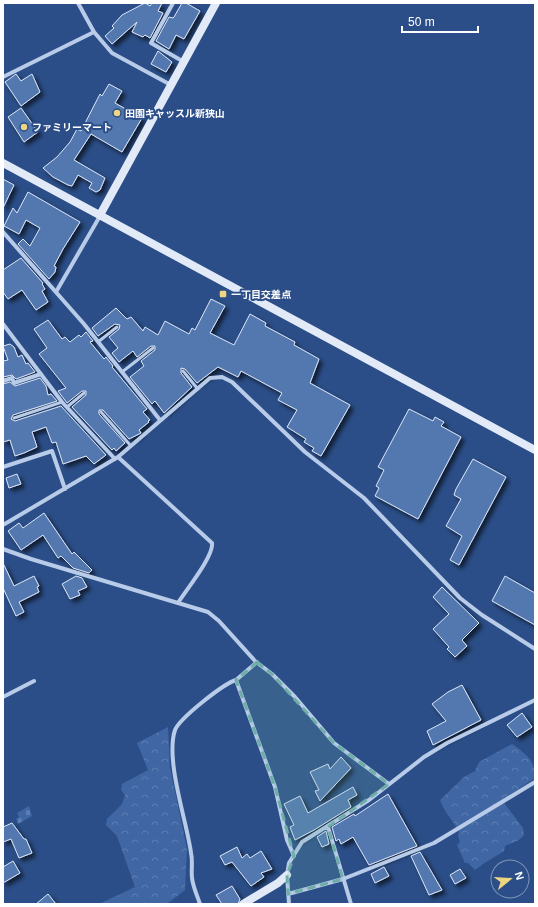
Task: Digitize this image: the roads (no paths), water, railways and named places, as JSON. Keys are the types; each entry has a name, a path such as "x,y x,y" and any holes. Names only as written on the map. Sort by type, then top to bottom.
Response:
{"street":[{"path":"78,3 94,32 112,53 172,85"},
{"path":"173,3 151,43 184,62"},
{"path":"56,292 172,85 216,3"},
{"path":"3,77 94,32"},
{"path":"3,163 535,450"},
{"path":"3,232 98,342 160,420"},
{"path":"3,324 62,402 117,458 212,543 213,549 208,560 198,572 178,603"},
{"path":"3,333 8,332"},
{"path":"3,381 12,378 14,383 41,374"},
{"path":"3,525 117,458 197,388 214,376 222,377 232,382 306,452 364,498 460,598 482,616 535,649"},
{"path":"3,467 52,451 65,489"},
{"path":"3,548 31,559 208,612 219,621 257,662 272,674 295,697 334,743 389,784"},
{"path":"200,904 194,889 192,854 174,767 174,740 176,729 183,720 229,682 236,680 257,662"},
{"path":"236,680 274,787 287,840 294,856"},
{"path":"3,697 34,681"},
{"path":"288,904 287,875 289,863 302,842 328,827 424,757 447,743 535,700"},
{"path":"288,894 343,879 434,843 535,782"},
{"path":"328,827 351,904"},
{"path":"242,904 278,883 287,875"}],"lane":[{"path":"98,342 117,327"},
{"path":"122,372 153,348"},
{"path":"183,371 197,388"},
{"path":"67,407 84,393"},
{"path":"14,418 62,402"},
{"path":"101,412 131,446"}],"place":[{"name":"田園キャッスル新狭山","path":"117,113"},
{"name":"ファミリーマート","path":"24,127"},
{"name":"一丁目交差点","path":"223,294"}]}
